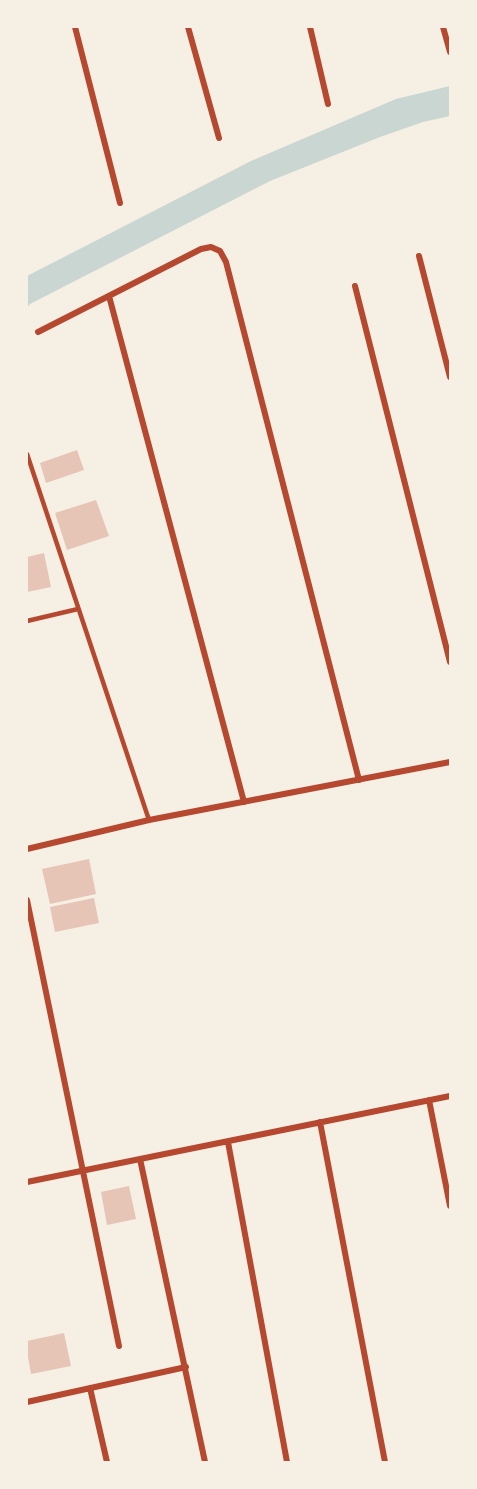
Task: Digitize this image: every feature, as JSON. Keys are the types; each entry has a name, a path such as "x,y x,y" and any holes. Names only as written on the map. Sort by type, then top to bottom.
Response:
{"street":[{"path":"75,27 120,203"},
{"path":"188,27 219,138"},
{"path":"310,27 328,104"},
{"path":"443,27 450,52"},
{"path":"38,332 201,249 211,247 220,251 226,262 359,780"},
{"path":"419,255 450,378"},
{"path":"355,286 450,662"},
{"path":"109,296 244,802"},
{"path":"27,849 149,820 450,762"},
{"path":"27,900 119,1346"},
{"path":"27,1182 450,1096"},
{"path":"429,1100 450,1206"},
{"path":"320,1122 385,1462"},
{"path":"228,1142 287,1462"},
{"path":"141,1159 205,1462"},
{"path":"27,1402 186,1367"},
{"path":"90,1388 107,1462"}],"lane":[{"path":"27,454 149,820"},
{"path":"27,621 78,609"}],"shaded area":[{"path":"450,86 450,116 423,122 380,137 270,181 30,304 27,308 27,276 251,161 396,99"}],"building":[{"path":"77,450 84,470 46,483 40,463"},
{"path":"96,500 109,536 67,550 55,513"},
{"path":"44,553 51,587 27,592 27,557"},
{"path":"89,859 96,894 50,904 42,869"},
{"path":"94,898 99,923 55,932 50,907"},
{"path":"129,1186 136,1219 107,1225 101,1192"},
{"path":"64,1333 71,1366 31,1374 27,1341"}]}
